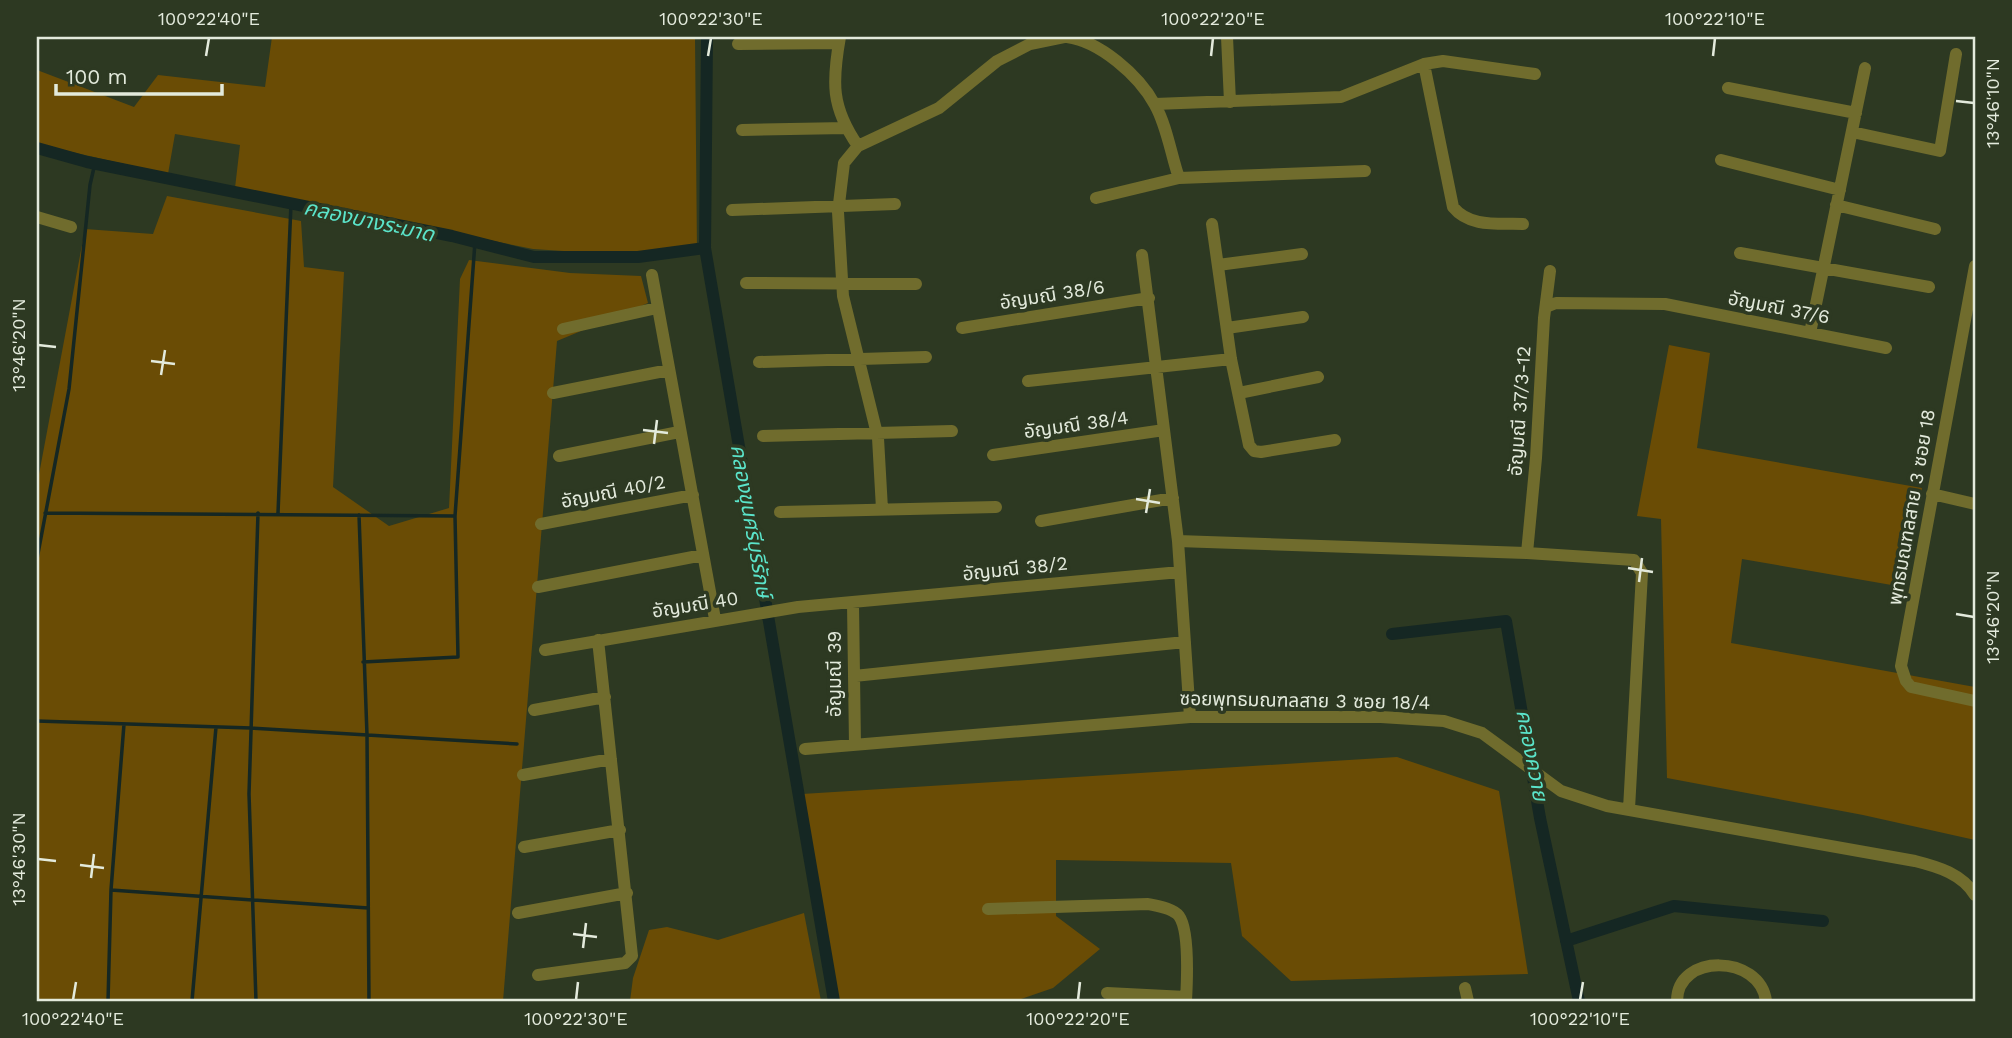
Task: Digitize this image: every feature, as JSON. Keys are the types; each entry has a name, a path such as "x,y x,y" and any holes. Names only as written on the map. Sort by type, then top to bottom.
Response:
{"street":[{"path":"882,509 876,433 843,284 838,206 844,163 858,146 939,108 997,61 1029,40 1065,37 1097,40 1155,104 1179,178"},
{"path":"1227,37 1230,102"},
{"path":"738,44 839,40 834,69 836,103 846,128 858,146"},
{"path":"1852,132 1940,151 1956,54"},
{"path":"1155,104 1341,97 1424,64 1443,61 1535,74"},
{"path":"1424,64 1453,207 1462,218 1474,221 1523,224"},
{"path":"1810,333 1865,68"},
{"path":"1728,88 1856,113"},
{"path":"742,130 846,128"},
{"path":"1721,160 1840,190"},
{"path":"1096,198 1179,178 1364,171"},
{"path":"732,210 895,204"},
{"path":"1836,205 1935,229"},
{"path":"38,222 71,227"},
{"path":"1212,224 1231,359 1249,445 1254,451 1335,440"},
{"path":"1740,253 1928,287"},
{"path":"1218,265 1302,254"},
{"path":"1142,255 1178,541 1190,717"},
{"name":"พุทธมณฑลสาย 3 ซอย 18","path":"1975,266 1901,666 1902,675 1911,687 1975,701"},
{"name":"อัญมณี 37/3-12","path":"1527,553 1550,271"},
{"path":"652,275 679,432 704,555 721,619"},
{"path":"746,283 916,284"},
{"name":"อัญมณี 38/6","path":"962,328 1149,298"},
{"name":"อัญมณี 37/6","path":"1546,307 1556,303 1665,304 1886,348"},
{"path":"564,329 657,308"},
{"path":"1227,328 1303,317"},
{"path":"759,362 926,357"},
{"path":"1028,381 1156,365 1231,359"},
{"path":"553,393 669,370"},
{"path":"1239,393 1318,377"},
{"name":"อัญมณี 38/4","path":"993,455 1164,430"},
{"path":"763,436 952,431"},
{"path":"559,456 679,432"},
{"path":"1932,494 1975,504"},
{"name":"อัญมณี 40/2","path":"541,524 693,495"},
{"path":"1041,521 1173,498"},
{"path":"779,512 996,507"},
{"path":"1178,541 1625,558 1639,565 1642,573 1629,809"},
{"path":"538,587 704,555"},
{"name":"อัญมณี 38/2","path":"853,604 1180,572"},
{"name":"อัญมณี 40","path":"545,650 798,607 853,604"},
{"name":"อัญมณี 39","path":"853,604 855,745"},
{"path":"538,975 625,963 632,956 598,640"},
{"path":"854,676 1185,642"},
{"path":"534,710 605,697"},
{"name":"ซอยพุทธมณฑลสาย 3 ซอย 18/4","path":"805,750 1190,717 1381,717 1444,721 1482,733 1548,784 1607,806 1915,861 1954,874 1968,884 1975,895"},
{"path":"523,775 611,759"},
{"path":"524,847 620,830"},
{"path":"518,913 627,893"},
{"path":"988,909 1147,904 1179,915 1184,929 1186,999 1107,993"},
{"path":"1676,1001 1679,986 1686,977 1698,970 1721,965 1741,968 1755,976 1763,986 1766,1001"}],"shaded area":[{"path":"272,37 695,37 697,253 609,254 533,249 235,188 240,145 175,134 168,174 37,144 37,70 134,107 158,75 265,87"},
{"path":"167,196 301,221 304,267 344,272 333,487 389,526 449,508 460,279 469,260 570,273 641,276 648,303 557,341 503,1001 37,1001 37,485 85,229 153,234"},
{"path":"1669,345 1710,353 1697,448 1922,488 1903,587 1742,559 1731,643 1975,687 1975,840 1863,815 1667,778 1661,519 1637,516"},
{"path":"1397,757 1499,791 1528,974 1291,981 1242,936 1231,863 1056,860 1056,916 1100,949 1053,988 1015,1001 837,1001 802,794"},
{"path":"804,913 821,1001 630,1001 633,978 649,930 667,927 718,940"}],"waterway":[{"name":"คลองขุนศรีบุรีรักษ์","path":"707,37 705,248 834,1001"},
{"name":"คลองบางระมาด","path":"37,148 87,162 452,236 534,257 638,257 705,248"},
{"path":"37,559 69,389 90,185 95,163"},
{"path":"278,513 291,204"},
{"path":"363,662 458,657 455,516 475,242"},
{"path":"45,513 455,516"},
{"path":"256,1001 249,794 258,513"},
{"path":"359,515 367,735 369,1001"},
{"name":"คลองควาย","path":"1392,634 1506,621 1540,818 1579,1001"},
{"path":"37,721 251,728 517,744"},
{"path":"124,724 111,890 368,908"},
{"path":"192,1001 216,727"},
{"path":"108,1001 111,890"},
{"path":"1566,941 1674,906 1823,921"}]}
